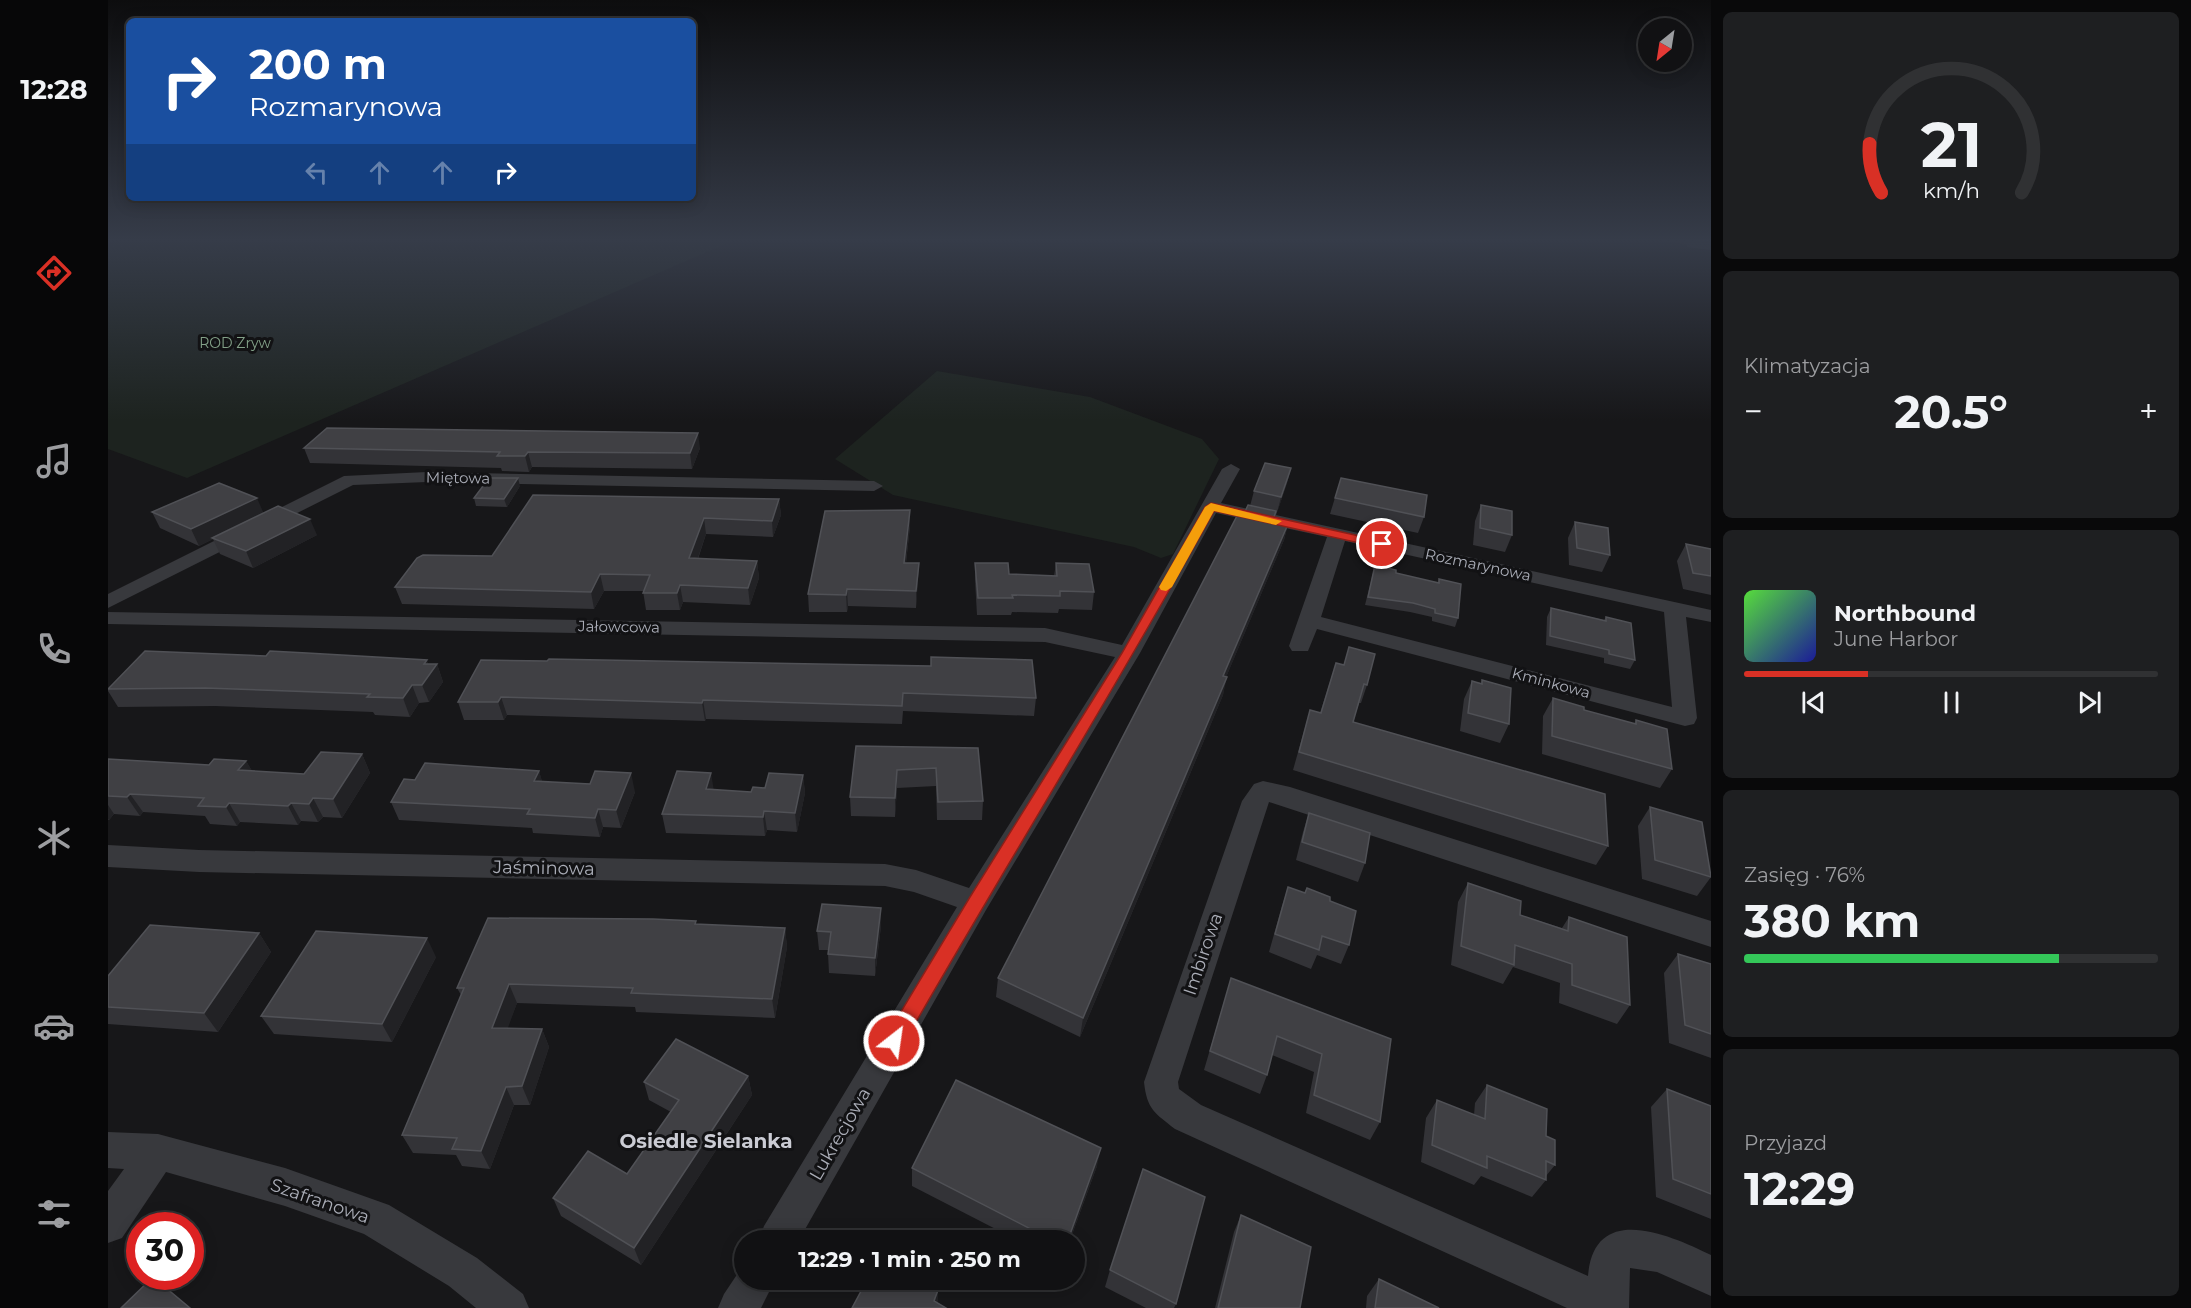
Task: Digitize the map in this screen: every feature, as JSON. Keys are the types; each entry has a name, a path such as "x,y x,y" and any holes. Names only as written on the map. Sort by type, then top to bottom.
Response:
{"street":[{"name":"Lukrecjowa","path":"784,1230 976,902 1129,653 1231,469"},
{"name":"Miętowa","path":"108,602 350,480 427,477 874,486"},
{"name":"Rozmarynowa","path":"1211,507 1711,616"},
{"path":"1300,646 1337,535"},
{"name":"Kminkowa","path":"1309,620 1685,718 1674,608"},
{"name":"Jałowcowa","path":"108,618 1045,635 1129,653"},
{"name":"Imbirowa","path":"1711,934 1281,794 1263,791 1255,801 1164,1066 1161,1082 1163,1098 1188,1117 1609,1307 1610,1266 1614,1256 1622,1249 1634,1247 1648,1249 1711,1276"},
{"name":"Jaśminowa","path":"108,856 199,861 885,875 916,881 976,902"},
{"name":"Szafranowa","path":"108,1150 158,1152 285,1187 375,1219 463,1272 509,1308"},
{"path":"108,1224 158,1152"},
{"path":"738,1308 749,1290"}],"green space":[{"name":"ROD Zryw","path":"108,299 599,299 187,478 108,449"},
{"path":"937,371 1090,397 1202,439 1219,459 1173,554 1161,558 1134,547 893,495 835,459"}],"building":[{"path":"327,428 698,433 690,453 528,452 525,456 497,456 500,452 304,448"},
{"path":"1265,463 1291,468 1281,497 1254,491"},
{"path":"489,478 518,478 504,499 474,498"},
{"path":"1341,478 1427,495 1424,517 1335,498"},
{"path":"219,483 257,498 191,529 152,512"},
{"path":"533,495 779,499 772,521 704,518 689,558 757,561 748,588 680,585 677,593 643,593 650,575 600,574 591,592 395,587 417,558 423,555 492,556"},
{"path":"1248,505 1276,511 1273,520 1288,524 1223,676 1227,677 1083,1018 998,978 1239,512 1244,514"},
{"path":"1481,505 1512,511 1512,535 1480,528"},
{"path":"278,506 310,519 246,551 212,538"},
{"path":"910,510 904,563 919,563 916,591 847,589 846,595 808,594 825,511"},
{"path":"1575,522 1608,528 1610,555 1577,548"},
{"path":"1686,544 1711,549 1711,576 1693,573"},
{"path":"975,563 1008,563 1009,574 1057,576 1056,563 1089,564 1094,592 1060,591 1060,596 1012,595 1013,598 978,598"},
{"path":"1375,565 1396,570 1396,573 1439,583 1439,579 1461,584 1458,618 1435,613 1435,609 1413,603 1368,597"},
{"path":"1551,608 1606,621 1606,617 1631,623 1635,660 1609,654 1609,650 1550,636"},
{"path":"1349,647 1375,654 1367,685 1364,684 1353,722 1605,794 1608,846 1299,752 1310,710 1321,713 1336,663 1344,665"},
{"path":"145,651 266,656 270,651 427,660 424,664 437,664 422,685 412,685 403,698 367,697 370,694 205,688 108,689"},
{"path":"931,657 1032,660 1036,698 903,693 902,706 501,697 498,702 458,702 481,660 547,661 549,659 931,666"},
{"path":"1482,680 1511,688 1509,724 1468,713 1472,681 1482,684"},
{"path":"1553,698 1584,707 1584,710 1636,724 1636,720 1667,729 1672,769 1552,736"},
{"path":"856,746 978,748 983,801 938,802 936,768 897,770 895,798 850,797"},
{"path":"321,752 362,754 333,799 313,798 309,804 291,803 288,806 229,803 226,807 198,806 204,798 130,794 127,797 108,796 108,759 209,765 214,759 246,761 238,770 304,774"},
{"path":"425,763 539,771 534,781 590,784 595,771 631,773 616,810 598,809 595,818 527,814 530,809 391,802 404,779 415,780"},
{"path":"677,771 711,773 706,789 751,792 753,787 765,788 769,773 803,775 795,813 764,811 763,817 662,814"},
{"path":"1650,807 1702,822 1711,877 1655,860"},
{"path":"1309,813 1370,833 1365,863 1302,842"},
{"path":"1468,883 1521,901 1520,915 1568,931 1569,917 1627,937 1630,1005 1572,985 1572,964 1515,945 1514,965 1461,946"},
{"path":"1288,887 1305,893 1307,888 1330,897 1330,901 1356,911 1349,945 1322,936 1319,950 1275,934"},
{"path":"822,904 881,908 875,958 828,954 831,932 817,931"},
{"path":"488,918 653,919 696,921 695,924 785,928 772,999 631,993 633,988 509,984 492,1028 542,1029 522,1086 506,1087 481,1151 452,1149 457,1138 402,1135 464,988 457,988"},
{"path":"150,925 259,933 204,1013 108,1007 108,976"},
{"path":"316,931 427,938 382,1024 261,1016"},
{"path":"1678,954 1711,964 1711,1034 1685,1025"},
{"path":"1231,978 1391,1039 1380,1122 1314,1095 1322,1054 1277,1036 1267,1075 1210,1051"},
{"path":"676,1039 748,1076 634,1248 553,1198 588,1151 627,1174 679,1100 644,1082"},
{"path":"956,1080 1101,1148 1072,1230 1033,1230 912,1168"},
{"path":"1487,1085 1547,1109 1546,1136 1555,1140 1555,1165 1546,1161 1546,1180 1487,1156 1487,1168 1432,1145 1437,1100 1485,1119"},
{"path":"1667,1089 1711,1106 1711,1194 1673,1179"},
{"path":"1143,1169 1205,1197 1176,1304 1110,1270"},
{"path":"1241,1215 1311,1247 1300,1308 1218,1308"},
{"path":"1379,1279 1439,1308 1375,1308"},
{"path":"140,1290 169,1290 190,1308 121,1308"},
{"path":"862,1290 938,1290 934,1301 946,1308 852,1308"}],"slow traffic":[{"path":"1166,587 1211,507 1276,521"}],"district":[{"name":"Osiedle Sielanka","path":"706,1141"}],"route":[{"path":"894,1041 976,902 1129,653 1211,507 1382,544"}]}
